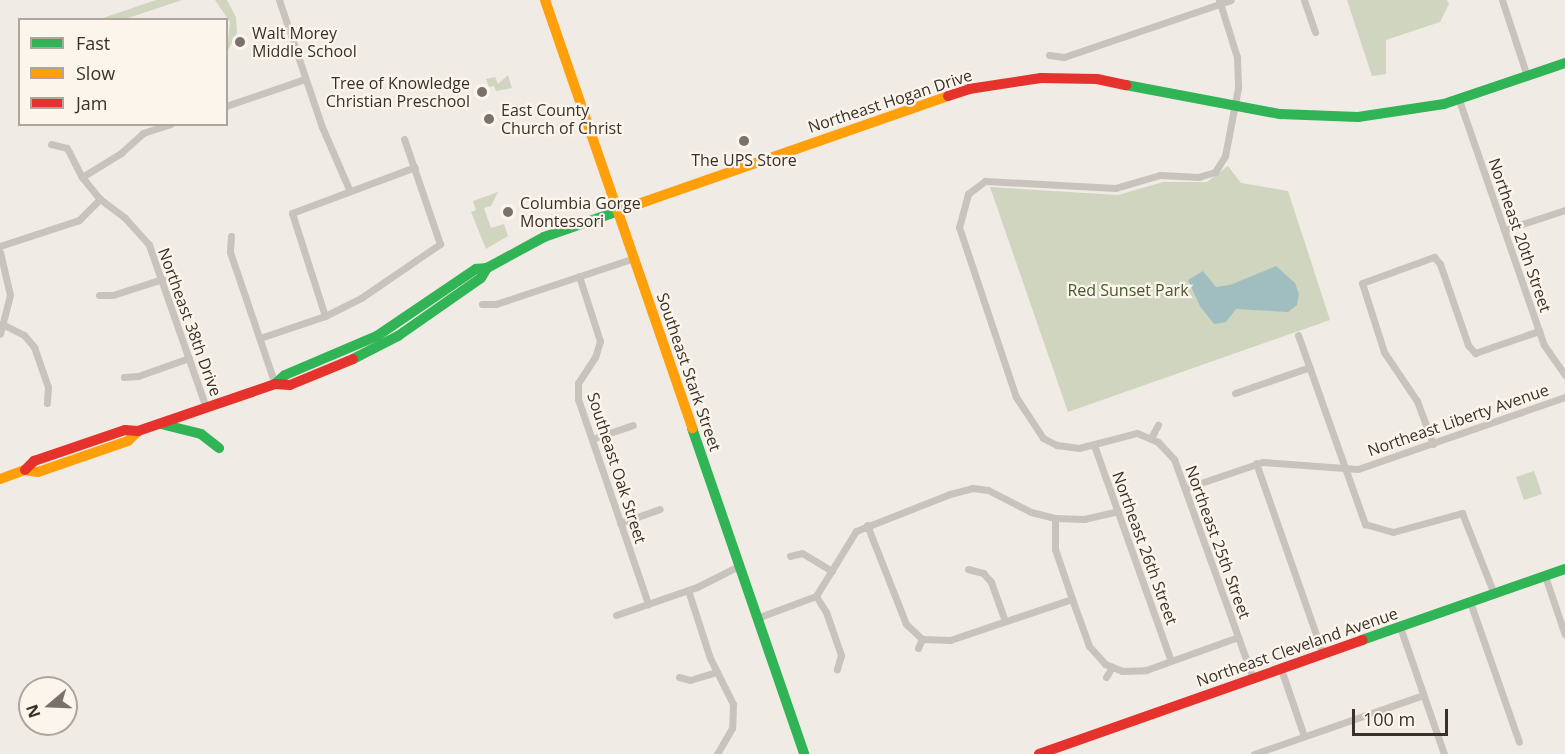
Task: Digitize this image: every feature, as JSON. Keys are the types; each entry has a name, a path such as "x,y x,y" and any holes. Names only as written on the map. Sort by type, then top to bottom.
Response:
{"main road":[{"name":"Southeast Stark Street","path":"545,0 804,754"},
{"name":"Northeast Hogan Drive","path":"0,478 25,470 38,472 104,443 128,441 138,431 275,384 290,385 318,375 379,347 481,278 487,268 544,237 940,97 998,83 1041,78 1104,80 1297,116 1343,118 1394,114 1459,100 1565,63"},
{"path":"159,424 201,434 219,448"},
{"name":"Northeast Cleveland Avenue","path":"1039,754 1565,569"}],"street":[{"path":"279,0 322,127 336,153 349,189"},
{"path":"1048,55 1064,57 1231,0"},
{"path":"1304,0 1315,32"},
{"path":"1502,0 1527,76"},
{"path":"1158,425 1151,438 1129,433 1094,445 1072,448 1057,445 1034,427 1016,397 961,238 960,221 968,194 992,180 1114,188 1160,175 1205,177 1222,163 1236,106 1237,57 1220,2"},
{"path":"228,105 305,79"},
{"name":"Northeast 20th Street","path":"1459,100 1539,331 1547,351 1565,375"},
{"path":"82,177 150,132 166,126"},
{"path":"260,338 325,316 384,284 440,244 404,139"},
{"name":"Northeast 38th Drive","path":"51,144 67,148 82,177 100,200 136,229 148,245 206,408"},
{"path":"325,316 292,213 349,189 415,167"},
{"path":"0,246 79,220 100,200"},
{"path":"1504,230 1565,210"},
{"path":"231,236 230,252 275,384"},
{"path":"0,252 10,286 4,325 0,334"},
{"path":"1433,444 1413,393 1384,352 1362,283 1434,257 1440,264 1468,345 1475,353 1539,331"},
{"path":"482,304 496,304 634,258"},
{"name":"Southeast Oak Street","path":"579,276 600,334 595,357 581,375 578,399 648,604"},
{"path":"99,295 113,295 162,279"},
{"path":"4,325 24,335 34,347 48,387 47,403"},
{"path":"1298,335 1365,524 1393,532 1462,513 1494,594"},
{"path":"124,377 138,376 189,358"},
{"path":"1235,393 1310,367"},
{"path":"573,372 581,375"},
{"name":"Northeast Liberty Avenue","path":"1185,488 1256,463 1294,461 1346,470 1374,465 1565,397"},
{"path":"592,439 633,425"},
{"name":"Northeast 25th Street","path":"1151,438 1170,452 1253,679"},
{"name":"Northeast 26th Street","path":"1094,445 1171,661"},
{"path":"1256,463 1323,654"},
{"path":"757,618 816,596 849,540 867,525 972,488 988,490 1031,512 1055,518 1084,519 1118,511"},
{"path":"620,523 660,509"},
{"path":"1055,518 1055,549 1089,646 1112,667 1137,671 1238,637"},
{"path":"867,525 906,624 922,639 943,642 1072,599"},
{"path":"790,556 802,553 832,572"},
{"path":"615,615 688,590 739,566"},
{"path":"968,569 983,573 991,582 1005,621"},
{"path":"1545,576 1565,635"},
{"path":"688,590 717,672 733,704 729,736 717,754"},
{"path":"816,596 826,612 841,654 837,669"},
{"path":"1470,602 1519,742"},
{"path":"1400,627 1444,754"},
{"path":"918,648 922,639"},
{"path":"1106,677 1112,667"},
{"path":"1281,669 1304,736"},
{"path":"679,677 690,680 717,672"},
{"path":"1254,754 1423,695"},
{"path":"729,736 737,739"}],"green space":[{"path":"156,0 182,0 128,18 103,18"},
{"path":"215,0 227,0 236,17 237,33 228,50 230,22"},
{"path":"1347,0 1447,0 1449,4 1440,22 1386,40 1386,74 1372,76"},
{"path":"508,75 512,88 496,91 494,86 489,87 486,79 495,77 498,84"},
{"name":"Red Sunset Park","path":"1228,166 1241,183 1288,191 1330,320 1068,412 990,187 1118,195 1163,182 1207,182"},
{"path":"498,192 491,206 484,208 491,228 504,224 508,236 486,249 471,212 476,210 473,201"},
{"path":"1534,471 1542,494 1524,500 1516,477"}],"water":[{"path":"1276,266 1295,283 1299,294 1297,305 1288,312 1236,309 1226,322 1214,324 1200,306 1188,280 1203,271 1216,287 1230,285"}],"traffic: fast":[{"path":"1126,85 1280,114 1358,117 1444,104 1565,63"},
{"path":"275,384 285,375 377,336 476,269 487,268 544,237 641,203"},
{"path":"353,359 398,336 481,278 487,268"},
{"path":"161,424 201,434 219,448"},
{"path":"692,428 804,754"},
{"path":"1362,640 1565,569"}],"traffic: slow":[{"path":"545,0 692,428"},
{"path":"641,203 948,96"},
{"path":"0,479 25,470 38,472 128,441 138,431"}],"traffic: jam":[{"path":"948,96 969,89 1041,78 1097,79 1126,85"},
{"path":"25,470 34,461 125,430 138,431 275,384 290,385 353,359"},
{"path":"1039,754 1362,640"}],"place":[{"name":"Walt Morey Middle School","path":"240,42"},
{"name":"Tree of Knowledge Christian Preschool","path":"482,92"},
{"name":"East County Church of Christ","path":"489,119"},
{"name":"The UPS Store","path":"744,141"},
{"name":"Columbia Gorge Montessori","path":"508,212"}]}
